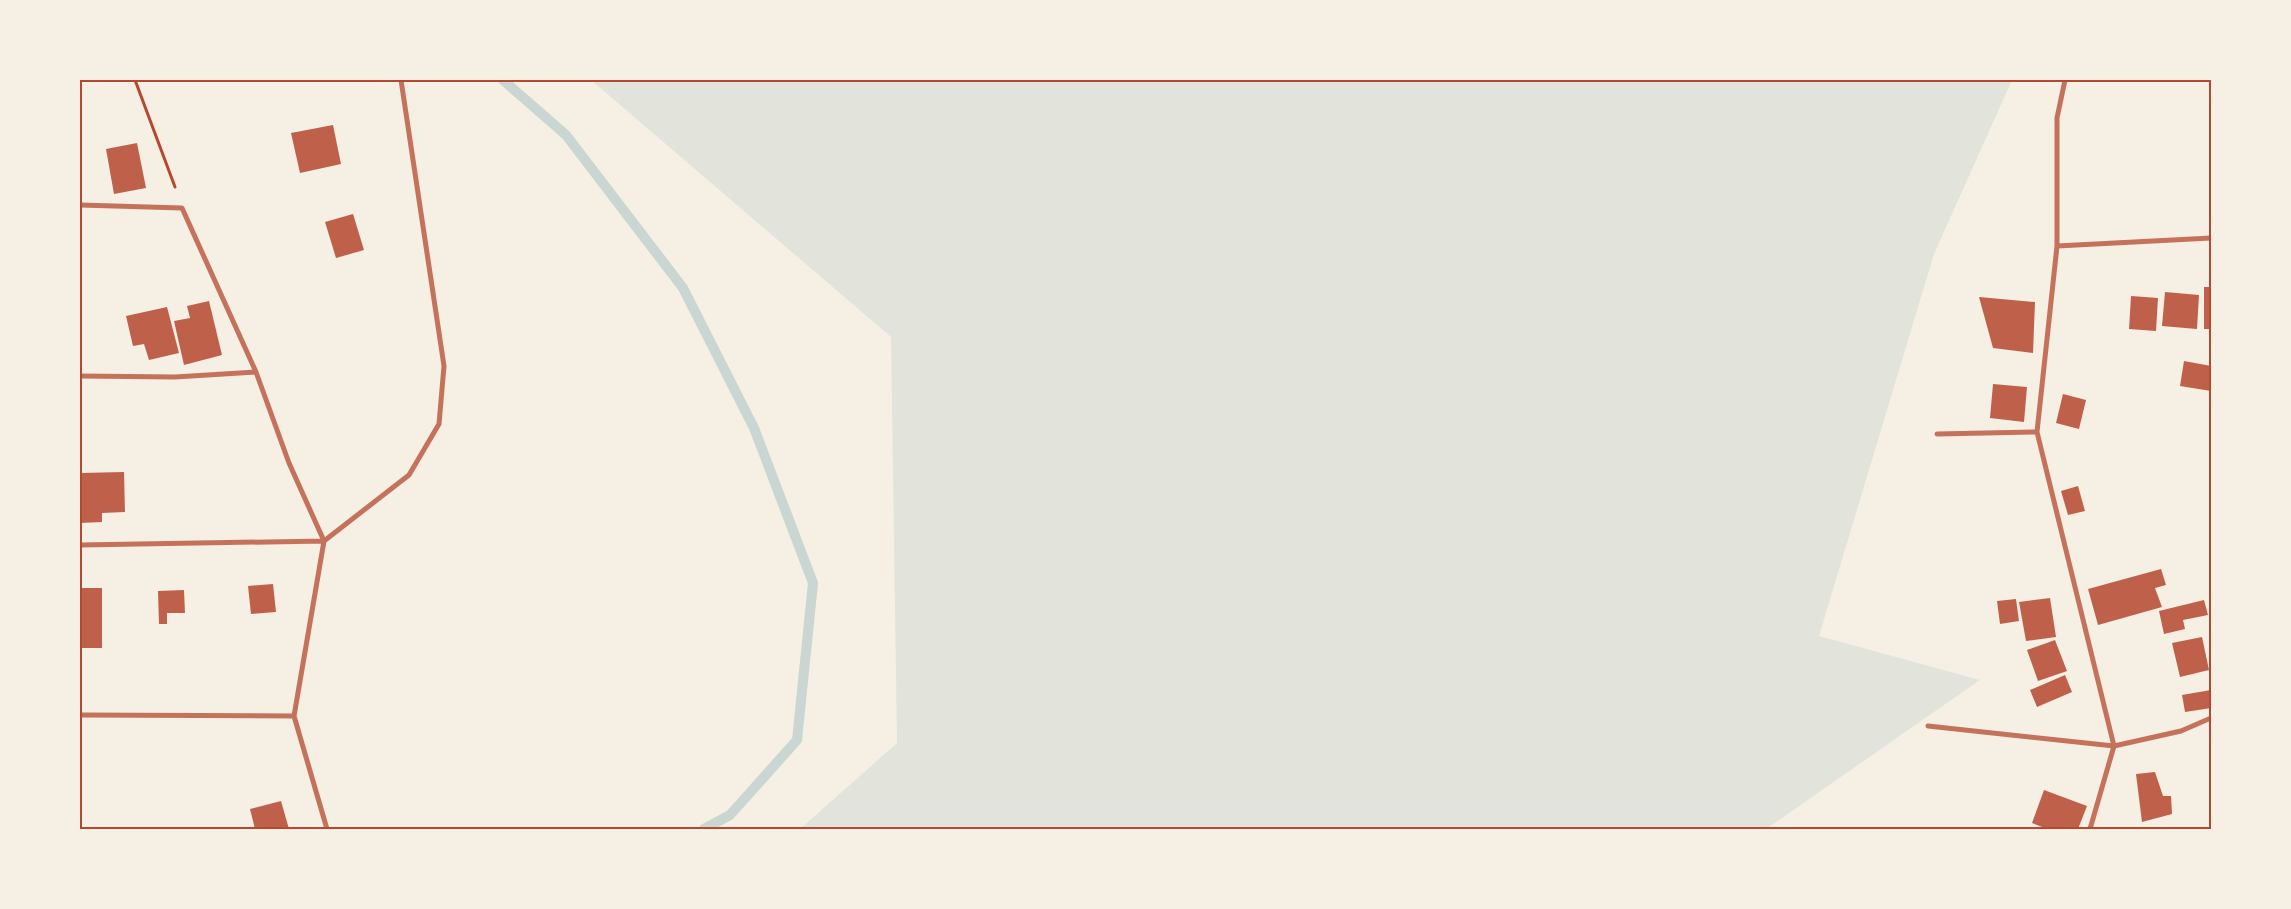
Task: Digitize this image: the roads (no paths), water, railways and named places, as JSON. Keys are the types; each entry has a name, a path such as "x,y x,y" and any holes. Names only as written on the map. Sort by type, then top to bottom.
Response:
{"street":[{"path":"80,545 324,541 409,475 439,424 444,366 401,80"},
{"path":"2065,80 2057,118 2057,246 2038,432 2114,746 2090,829"},
{"path":"80,205 182,208 256,372 289,463 324,541 294,716 327,829"},
{"path":"2057,246 2211,238"},
{"path":"80,376 175,377 256,372"},
{"path":"1937,434 2038,432"},
{"path":"80,715 294,716"},
{"path":"1928,726 2114,746 2181,731 2211,718"}],"waterway":[{"path":"503,80 566,135 683,288 754,428 813,583 797,740 730,815 704,829"}]}
